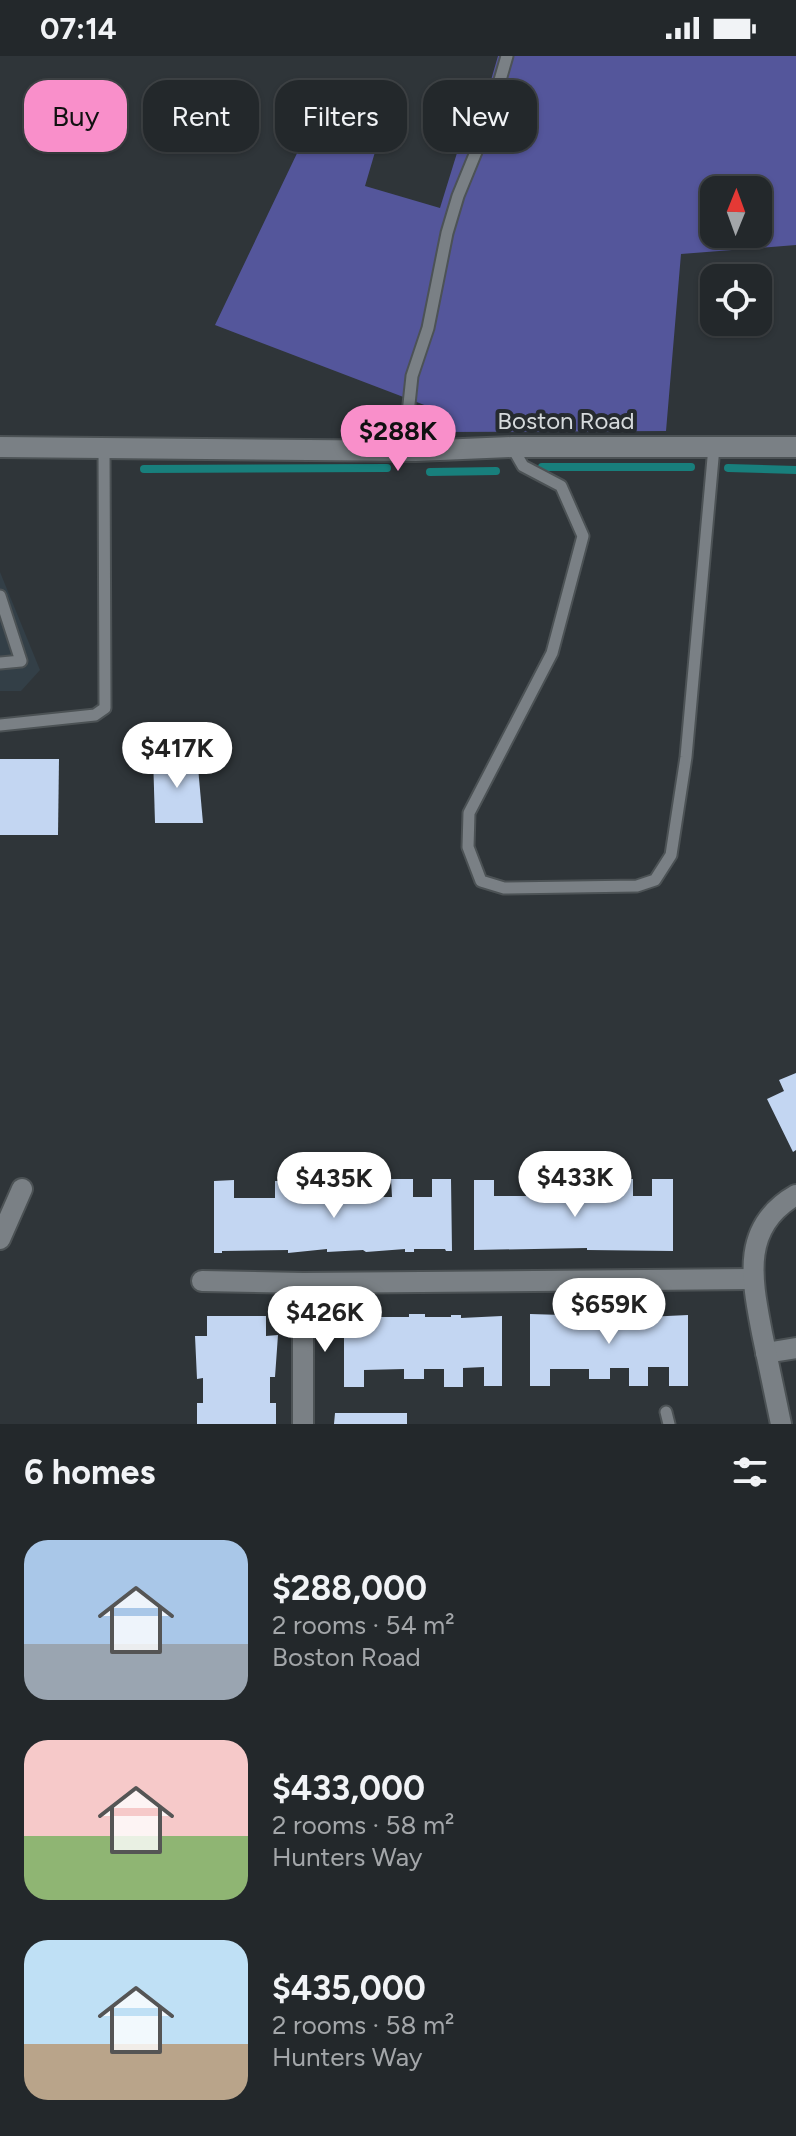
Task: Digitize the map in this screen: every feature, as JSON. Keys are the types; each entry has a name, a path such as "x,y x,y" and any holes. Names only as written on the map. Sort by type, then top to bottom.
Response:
{"street":[{"name":"Boston Road","path":"0,447 404,451 512,447 796,447"},
{"path":"0,1239 22,1189"},
{"path":"781,1424 752,1279 754,1250 764,1224 782,1203 796,1195"},
{"path":"202,1281 752,1279"},
{"path":"303,1283 303,1424"},
{"path":"766,1353 796,1348"}],"lane":[{"path":"404,451 412,376 428,328 447,233 458,196 487,125 507,56"},
{"path":"512,447 523,466 561,486 583,536 552,653 469,813 468,847 481,881 504,888 637,886 655,880 671,855 688,741 714,447"},
{"path":"0,725 95,715 105,708 104,448"},
{"path":"0,596 21,661 0,663"}],"shaded area":[{"path":"498,56 796,56 796,245 772,247 772,176 700,176 700,248 758,248 681,254 666,431 433,432 427,406 215,325 298,152 375,152 365,186 440,208 457,152 537,152 537,80 491,80"},
{"path":"0,572 40,670 21,691 0,691"}],"building":[{"path":"153,755 197,756 203,823 155,823"},
{"path":"0,759 59,759 58,835 0,835"},
{"path":"796,1073 796,1150 793,1152 767,1099 784,1091 779,1080"},
{"path":"391,1179 413,1179 413,1197 432,1197 432,1179 451,1179 452,1251 327,1252 327,1249 288,1253 288,1250 214,1253 214,1181 234,1180 234,1198 275,1198 275,1181 294,1181 294,1199 314,1199 314,1188 334,1188 334,1198 354,1198 354,1189 373,1189 373,1197 392,1197"},
{"path":"613,1179 633,1179 633,1196 652,1196 652,1179 673,1179 673,1251 587,1248 474,1250 474,1180 494,1180 494,1196 535,1196 535,1187 554,1187 555,1196 574,1196 574,1187 594,1187 594,1196 613,1196"},
{"path":"595,1313 611,1313 611,1316 646,1314 646,1317 688,1315 688,1386 669,1386 669,1367 648,1367 648,1386 629,1386 629,1368 610,1368 610,1379 589,1379 589,1369 550,1369 550,1386 530,1386 530,1314 595,1316"},
{"path":"344,1314 355,1314 355,1317 409,1317 409,1314 425,1314 425,1317 461,1315 461,1318 502,1316 502,1386 484,1386 484,1367 463,1368 463,1387 444,1387 444,1369 424,1369 424,1379 404,1379 404,1369 364,1370 364,1387 344,1387"},
{"path":"207,1316 266,1316 266,1336 278,1335 275,1377 270,1377 270,1403 276,1403 276,1424 197,1424 197,1403 203,1403 203,1378 197,1379 195,1336 207,1336"},
{"path":"335,1413 407,1413 407,1424 334,1424"}],"waterway":[{"path":"542,467 691,467"},
{"path":"144,469 387,468"},
{"path":"728,468 796,470"},
{"path":"430,472 496,471"}]}
